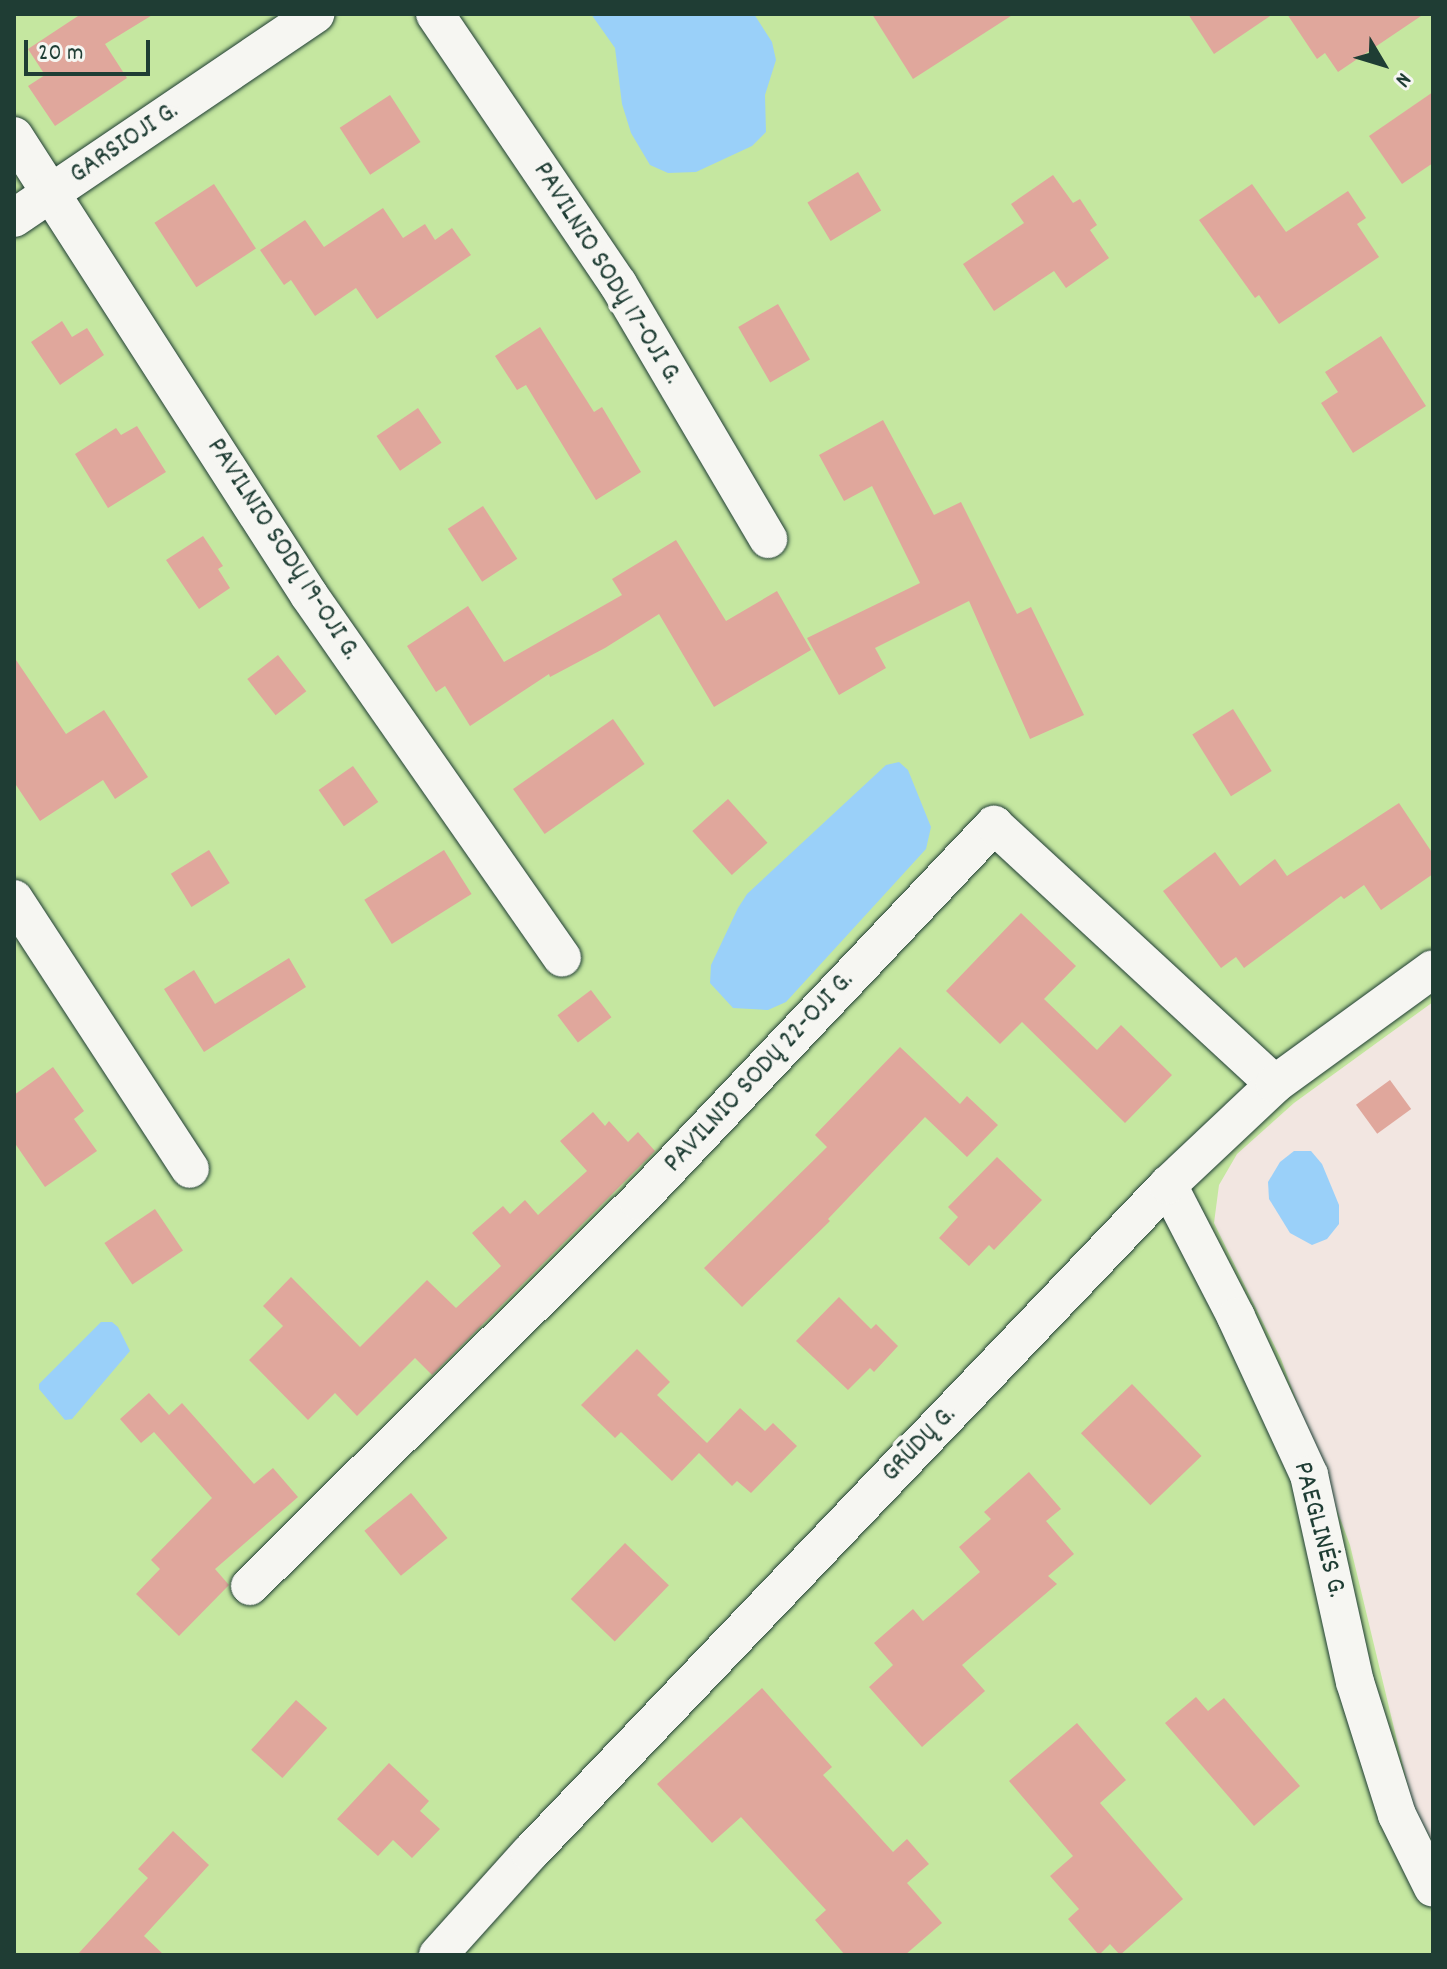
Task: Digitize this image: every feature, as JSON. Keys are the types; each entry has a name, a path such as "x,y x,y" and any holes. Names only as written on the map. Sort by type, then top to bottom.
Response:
{"street":[{"name":"GARSIOJI G.","path":"14,218 315,14"},
{"name":"PAVILNIO SODŲ 17-OJI G.","path":"435,14 618,284 768,539"},
{"name":"PAVILNIO SODŲ 19-OJI G.","path":"14,136 309,595 562,957"},
{"name":"PAVILNIO SODŲ 22-OJI G.","path":"250,1586 638,1201 994,825 1275,1084"},
{"path":"14,899 190,1169"},
{"name":"GRŪDŲ G.","path":"438,1955 530,1853 1168,1185 1275,1084 1433,969"},
{"name":"PAEGLINĖS G.","path":"1168,1185 1236,1317 1309,1475 1355,1682 1397,1815 1433,1888"}],"green space":[{"path":"14,14 1433,14 1433,1002 1294,1103 1237,1154 1219,1185 1214,1223 1281,1359 1350,1545 1413,1807 1433,1843 1433,1955 14,1955"}],"water":[{"path":"591,14 754,14 772,42 776,60 765,95 766,132 752,146 696,172 668,173 650,165 631,133 622,104 615,48"},
{"path":"899,762 908,770 931,827 926,849 786,1002 768,1010 733,1008 710,983 711,965 747,894 886,765"},
{"path":"1294,1151 1311,1151 1322,1164 1339,1205 1339,1224 1327,1239 1312,1245 1290,1233 1269,1199 1268,1182 1280,1162"},
{"path":"101,1322 112,1322 118,1327 130,1351 72,1419 65,1420 39,1389 39,1384"}],"building":[{"path":"81,14 154,14 105,44 127,78 55,126 28,86 45,75 28,49"},
{"path":"872,14 1014,14 913,79"},
{"path":"1188,14 1273,14 1214,54"},
{"path":"1287,14 1424,14 1338,72 1325,53 1317,59"},
{"path":"1433,92 1433,163 1402,184 1369,136"},
{"path":"390,95 420,142 370,175 340,128"},
{"path":"858,172 881,211 831,241 807,202"},
{"path":"1053,175 1073,203 1080,199 1097,225 1090,230 1109,258 1066,288 1054,271 994,311 963,264 1024,223 1011,204"},
{"path":"214,184 256,249 196,287 154,223"},
{"path":"1252,184 1286,232 1348,191 1366,218 1357,224 1379,257 1279,324 1259,295 1255,298 1199,220"},
{"path":"383,208 403,238 425,224 435,240 452,228 471,255 377,319 356,288 315,316 291,280 284,285 260,250 305,220 324,247"},
{"path":"778,304 810,359 770,382 738,327"},
{"path":"62,321 72,337 87,328 104,355 60,385 31,342"},
{"path":"540,327 594,412 602,407 641,472 596,500 526,385 517,390 495,356"},
{"path":"1381,336 1426,406 1353,453 1321,403 1338,392 1325,372"},
{"path":"418,408 441,443 400,471 377,436"},
{"path":"883,420 934,515 961,502 1017,614 1031,607 1084,715 1030,739 969,601 875,648 886,668 839,695 807,638 920,583 872,486 844,501 819,455"},
{"path":"137,426 166,472 108,508 75,454 116,428 121,435"},
{"path":"483,506 517,559 482,582 448,529"},
{"path":"203,536 223,566 218,569 230,588 199,609 166,560"},
{"path":"676,540 726,621 777,591 811,650 714,707 659,614 605,648 550,677 549,674 470,726 445,686 436,692 407,646 468,606 504,662 622,595 612,579"},
{"path":"278,655 306,691 276,715 247,679"},
{"path":"14,657 66,734 104,710 148,777 115,799 103,780 40,821 14,782"},
{"path":"1233,709 1272,771 1231,796 1192,734"},
{"path":"613,719 645,764 545,834 513,789"},
{"path":"353,766 378,802 344,826 319,790"},
{"path":"728,799 767,843 732,875 692,831"},
{"path":"1399,803 1433,854 1433,874 1381,910 1364,885 1344,899 1341,896 1244,968 1236,957 1221,968 1163,891 1215,852 1240,886 1275,859 1287,876"},
{"path":"209,850 230,883 192,907 171,874"},
{"path":"444,850 472,894 392,944 364,900"},
{"path":"1021,913 1076,966 1044,999 1097,1050 1121,1025 1172,1075 1125,1123 1022,1022 1000,1044 946,991"},
{"path":"289,958 306,987 204,1052 164,989 194,970 215,1004"},
{"path":"591,990 611,1017 578,1042 557,1015"},
{"path":"900,1047 960,1104 967,1096 998,1125 967,1157 925,1117 828,1219 830,1221 742,1307 704,1268 827,1147 815,1135"},
{"path":"53,1067 84,1111 74,1119 97,1151 45,1187 14,1142 14,1095"},
{"path":"1390,1080 1411,1109 1377,1134 1356,1105"},
{"path":"593,1112 605,1126 609,1121 628,1142 638,1132 655,1151 432,1375 415,1358 357,1416 335,1393 308,1420 249,1360 283,1326 263,1306 291,1277 360,1347 427,1280 456,1308 501,1266 472,1233 503,1206 510,1214 525,1200 538,1215 587,1171 560,1141"},
{"path":"997,1157 1042,1200 994,1250 989,1245 969,1266 939,1238 958,1217 948,1207"},
{"path":"155,1209 183,1250 132,1285 104,1243"},
{"path":"839,1297 871,1329 876,1324 898,1346 874,1372 870,1368 848,1390 796,1341"},
{"path":"637,1349 670,1382 657,1395 707,1443 740,1408 765,1431 773,1423 797,1446 751,1493 737,1481 732,1486 699,1453 672,1481 621,1432 615,1438 581,1405"},
{"path":"1132,1384 1201,1456 1150,1505 1081,1433"},
{"path":"149,1393 169,1415 182,1403 254,1484 273,1468 298,1497 215,1569 229,1585 179,1636 136,1594 160,1569 151,1560 212,1498 154,1432 141,1443 120,1419"},
{"path":"1029,1472 1061,1509 1046,1521 1074,1554 1048,1576 1057,1584 962,1665 985,1691 922,1747 869,1687 893,1665 874,1643 913,1609 923,1621 980,1572 959,1547 991,1519 984,1512"},
{"path":"411,1493 448,1538 401,1576 364,1531"},
{"path":"625,1543 669,1585 615,1641 571,1599"},
{"path":"762,1688 832,1767 823,1775 893,1852 907,1839 929,1864 907,1883 942,1923 905,1955 845,1955 815,1920 826,1910 741,1817 712,1843 657,1784"},
{"path":"1196,1697 1208,1711 1224,1698 1300,1786 1254,1826 1165,1723"},
{"path":"296,1700 327,1728 282,1778 251,1750"},
{"path":"1077,1723 1126,1780 1100,1803 1183,1899 1120,1955 1110,1944 1099,1955 1068,1919 1079,1909 1050,1876 1073,1856 1009,1781"},
{"path":"389,1763 429,1801 420,1811 440,1829 412,1858 393,1840 378,1856 337,1819"},
{"path":"173,1831 209,1865 144,1936 164,1955 77,1955 148,1878 138,1869"}]}
